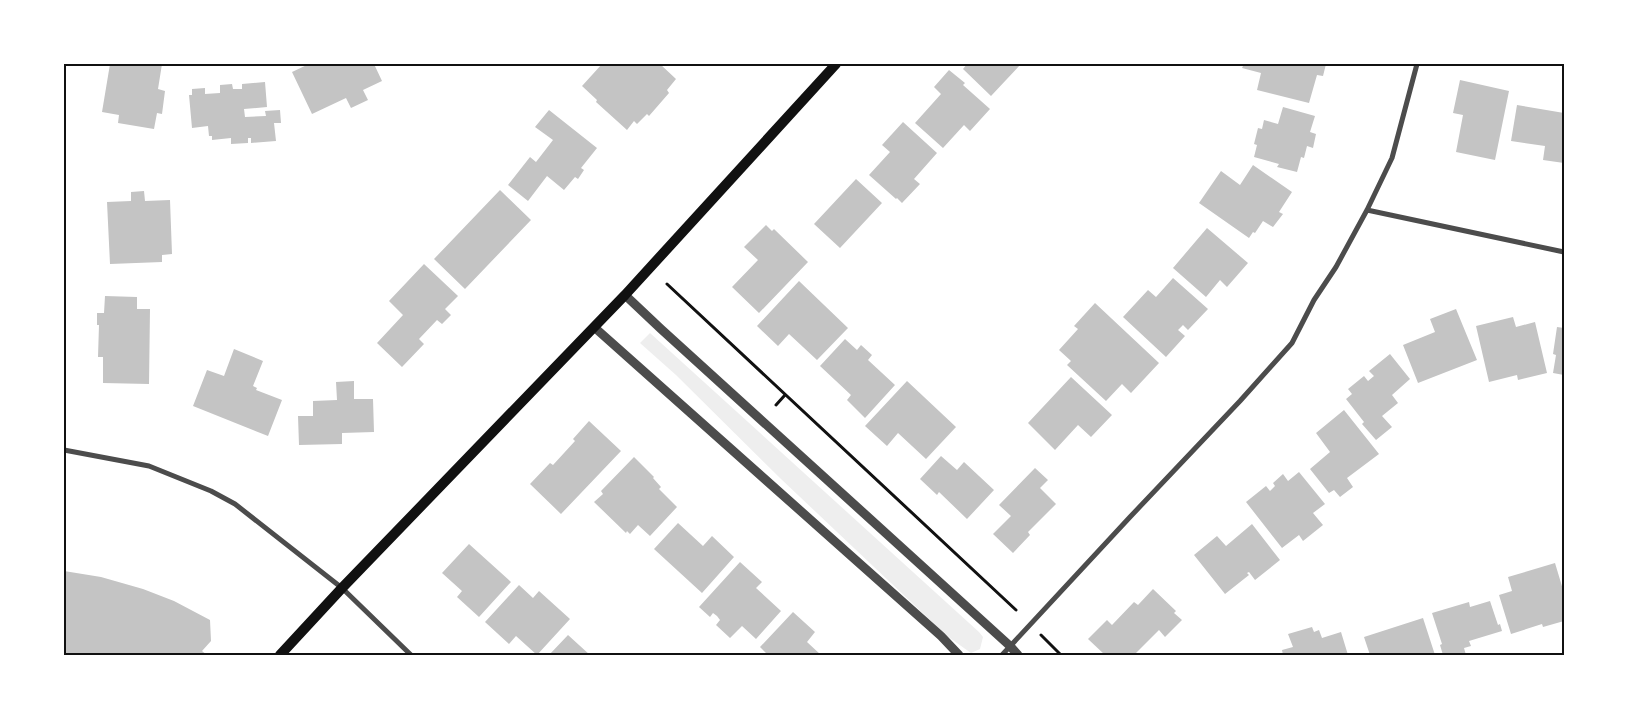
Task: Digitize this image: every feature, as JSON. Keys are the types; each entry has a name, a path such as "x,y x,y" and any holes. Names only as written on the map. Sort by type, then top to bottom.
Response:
{"main road":[{"path":"280,655 342,588 594,327 836,64"}],"street":[{"path":"1002,655 1240,401 1292,342 1314,300 1336,267 1368,210 1392,158 1417,64"},
{"path":"1368,210 1564,252"},
{"path":"625,294 1018,655"},
{"path":"594,327 941,636 959,655"},
{"path":"64,450 149,466 211,491 236,504 342,588 411,655"}],"path":[{"path":"667,284 1016,610"},
{"path":"776,405 784,395"},
{"path":"1041,634 1061,655"}],"shaded area":[{"path":"650,333 979,632 983,637 980,649 971,653 947,636 781,479 676,375 640,343"}],"building":[{"path":"110,64 162,64 158,89 165,91 162,114 157,113 154,129 118,123 119,115 102,112"},
{"path":"309,64 374,64 382,81 363,90 368,100 351,108 346,98 312,114 292,72"},
{"path":"602,64 660,64 676,79 667,90 669,93 649,116 647,114 637,124 634,121 627,130 596,102 597,100 582,86"},
{"path":"967,64 1021,64 991,96 963,69"},
{"path":"1244,64 1326,64 1323,76 1317,75 1309,103 1257,90 1261,73 1242,68"},
{"path":"949,70 965,83 963,85 990,109 970,131 964,125 943,148 915,123 941,94 934,87"},
{"path":"1460,80 1509,91 1495,160 1456,152 1463,115 1453,113"},
{"path":"265,82 267,107 244,109 245,117 266,116 265,111 280,110 281,123 274,123 276,141 251,143 251,138 248,138 248,143 231,144 231,138 212,140 212,136 209,136 208,126 192,128 189,95 192,95 192,89 205,88 205,94 220,93 220,85 232,84 233,89 242,89 242,84"},
{"path":"1517,105 1564,113 1564,163 1543,160 1545,146 1511,141"},
{"path":"1283,107 1315,116 1310,132 1316,134 1313,148 1307,146 1304,158 1301,157 1297,172 1277,167 1279,164 1254,157 1257,145 1254,144 1258,128 1262,129 1264,120 1278,124"},
{"path":"549,110 597,148 581,168 584,170 578,179 575,177 564,190 547,176 528,201 508,185 530,157 536,162 553,140 535,127"},
{"path":"903,122 937,153 914,179 920,184 902,203 869,175 890,152 882,145"},
{"path":"1253,165 1292,192 1279,212 1283,214 1273,227 1263,221 1249,238 1199,203 1221,171 1240,185"},
{"path":"856,179 882,203 840,248 814,224"},
{"path":"500,190 531,220 465,289 434,259"},
{"path":"144,191 145,201 170,200 172,254 162,255 162,262 110,264 107,202 131,201 131,192"},
{"path":"766,225 772,231 774,229 808,262 759,313 732,287 758,260 744,247"},
{"path":"1207,228 1248,263 1227,287 1220,280 1206,297 1173,268"},
{"path":"424,264 458,296 445,309 451,315 442,324 437,320 419,339 424,344 402,367 377,343 403,315 389,301"},
{"path":"1173,278 1208,309 1188,330 1183,325 1178,330 1185,336 1166,357 1123,317 1148,290 1156,297"},
{"path":"799,281 848,328 817,360 789,334 778,346 757,326"},
{"path":"105,296 137,297 137,309 150,309 149,384 103,383 103,357 98,357 99,325 97,325 97,313 104,313"},
{"path":"1095,303 1159,363 1131,393 1122,384 1106,401 1067,365 1071,361 1059,350 1078,329 1074,326"},
{"path":"1456,309 1477,360 1418,383 1403,345 1435,332 1430,319"},
{"path":"1513,317 1516,327 1535,322 1547,373 1518,380 1517,375 1489,382 1476,326"},
{"path":"1557,327 1564,328 1564,375 1553,373 1556,355 1553,354"},
{"path":"845,339 857,350 861,345 872,355 868,360 895,385 865,418 847,400 851,395 820,366"},
{"path":"234,349 263,361 253,386 257,388 256,390 282,400 268,436 193,406 207,370 224,376"},
{"path":"1390,354 1410,379 1392,395 1398,403 1382,416 1392,427 1376,440 1362,424 1364,422 1346,399 1352,394 1348,389 1364,376 1368,381 1374,376 1369,371"},
{"path":"1071,377 1112,415 1091,437 1078,425 1055,450 1028,423"},
{"path":"354,381 354,399 373,399 374,432 342,433 342,444 299,445 298,416 313,416 313,401 337,400 336,382"},
{"path":"907,381 956,427 926,459 898,433 887,446 865,426"},
{"path":"1344,410 1379,454 1347,478 1353,487 1340,497 1334,490 1329,493 1310,469 1330,452 1316,433"},
{"path":"589,421 621,451 561,514 530,484 550,463 553,465 575,441 573,439"},
{"path":"941,456 957,470 964,462 994,490 967,519 939,492 937,495 920,479"},
{"path":"634,457 654,477 661,487 659,489 677,507 650,536 638,525 630,534 627,531 626,533 594,502 603,494 601,491"},
{"path":"1035,468 1048,480 1040,488 1056,504 1028,532 1030,535 1013,553 993,534 1011,516 999,505"},
{"path":"1299,472 1325,504 1313,513 1323,525 1303,541 1299,535 1282,548 1246,502 1266,486 1270,491 1275,486 1273,483 1283,474 1288,481"},
{"path":"678,523 703,546 712,536 734,557 702,593 654,549"},
{"path":"1252,524 1280,560 1255,580 1249,572 1247,573 1249,575 1225,594 1194,555 1217,536 1226,546"},
{"path":"469,544 511,582 479,617 457,597 462,591 442,573"},
{"path":"740,562 762,582 756,588 781,611 756,639 742,626 730,638 716,625 720,620 717,616 713,613 710,617 699,607"},
{"path":"1555,563 1564,593 1564,621 1543,627 1542,624 1511,634 1499,595 1512,591 1508,577"},
{"path":"64,571 101,577 143,589 174,601 210,620 211,641 202,651 207,655 64,655"},
{"path":"519,585 533,598 539,591 570,619 537,655 516,636 509,644 485,622"},
{"path":"1153,589 1176,611 1174,613 1182,620 1165,637 1159,630 1134,655 1105,655 1088,639 1107,620 1112,625 1134,602 1138,605"},
{"path":"1490,601 1502,631 1469,641 1471,646 1464,648 1466,655 1443,655 1440,645 1442,644 1432,613 1469,602 1470,607"},
{"path":"793,612 815,632 807,642 821,655 768,655 760,647"},
{"path":"1423,618 1435,655 1370,655 1364,637"},
{"path":"1312,627 1314,632 1319,630 1322,638 1341,632 1348,655 1283,655 1282,650 1293,647 1288,634"},
{"path":"568,635 590,655 549,655"}]}
